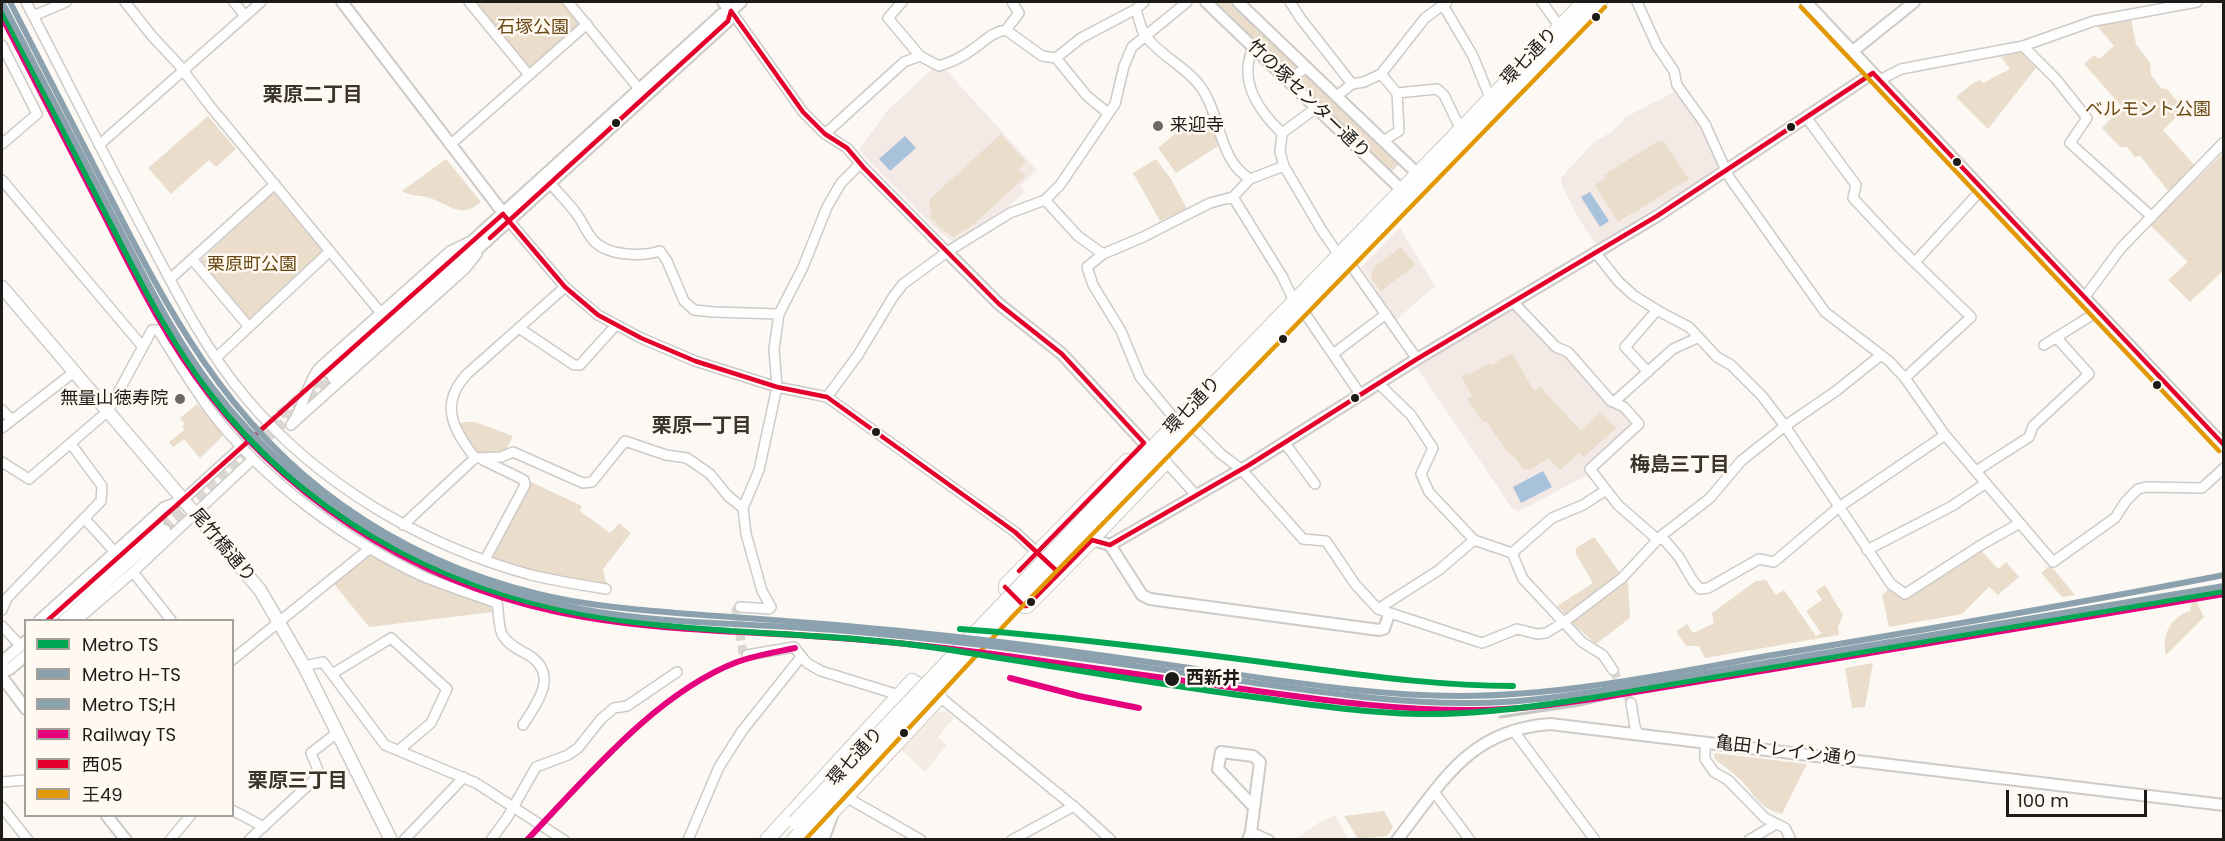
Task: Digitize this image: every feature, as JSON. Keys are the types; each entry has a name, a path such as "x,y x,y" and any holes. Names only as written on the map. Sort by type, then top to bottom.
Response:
{"main road":[{"name":"環七通り","path":"779,840 799,833 1128,481 1406,194 1460,128 1584,2"},
{"name":"環七通り","path":"1421,177 1600,2"},
{"name":"尾竹橋通り","path":"2,287 246,572 280,622 304,666 392,840"},
{"path":"1197,410 1194,427 1166,462 1096,535 1094,540 1025,607 1006,589 1005,585 1144,443 1174,418 1197,410"},
{"path":"767,840 912,681 940,697 834,810 799,833"}],"street":[{"path":"26,2 184,308 244,396 281,435 354,495 403,525 453,549 532,575 606,589"},
{"path":"33,16 66,2"},
{"path":"125,2 381,313"},
{"path":"234,2 245,16"},
{"path":"99,145 261,2"},
{"path":"342,2 506,217 565,287 598,315 665,349 732,374 777,387 827,397 1015,532 1059,573"},
{"path":"469,2 529,75"},
{"path":"568,2 643,93"},
{"path":"723,2 803,112 825,134 847,148 860,164 999,304 1062,354 1144,443"},
{"path":"330,375 643,93 728,21 731,11 741,2"},
{"path":"902,2 888,18 920,56 939,66 973,50 995,32 1006,30 1019,13 1012,2"},
{"path":"1056,58 1081,38 1136,9 1144,2"},
{"path":"827,397 858,355 903,284 947,252 1010,213 1045,200 1060,184 1115,104 1124,66 1132,47 1187,2"},
{"name":"竹の塚センター通り","path":"1206,2 1406,194"},
{"name":"竹の塚センター通り","path":"1239,2 1421,177"},
{"path":"1290,2 1352,84"},
{"path":"1542,2 1560,27"},
{"path":"1637,2 1657,46 1674,71 1677,86 1705,124 1727,170 1825,312 1881,355 1905,378 1945,435 2053,562 2115,518 2126,501 2138,489 2202,488 2223,468"},
{"path":"1806,2 2223,446"},
{"path":"1853,51 1914,2"},
{"path":"1110,545 1241,469 1417,359 1667,209 1806,117 1877,76 1901,69 2023,46 2094,21 2197,2"},
{"path":"1337,96 1352,84 1364,82 1382,74 1425,18 1445,3 1473,56 1490,98"},
{"path":"1136,9 1145,35 1200,85 1209,102 1224,144 1243,175 1250,179"},
{"path":"450,145 586,24"},
{"path":"1006,30 1042,56 1056,58 1087,96 1108,113"},
{"path":"2023,46 2056,80 2087,118 2070,143 2152,217"},
{"path":"2,48 38,114 2,144"},
{"path":"1253,48 1247,76 1251,90 1262,109 1282,133 1280,152 1284,166 1321,229 1417,359"},
{"path":"825,134 904,62 920,56"},
{"path":"1293,86 1296,74 1307,68"},
{"path":"1382,74 1397,93 1399,131 1383,141"},
{"path":"1397,93 1437,89 1444,94 1460,128"},
{"path":"506,217 550,183 643,93"},
{"path":"1282,133 1316,108"},
{"path":"1806,117 1856,185 1853,198 1971,317 1905,378"},
{"path":"2084,298 2121,248 2223,142"},
{"path":"740,607 768,609 771,607 762,591 746,534 743,508 759,470 777,387 774,349 778,314 803,267 827,207 841,183 860,164"},
{"path":"1174,418 1140,377 1121,331 1093,285 1087,267 1103,255 1210,203 1233,197 1250,179 1284,166"},
{"path":"2,180 143,347"},
{"path":"550,183 577,215 593,241 617,253 660,251 667,261 684,301 694,310 778,314"},
{"path":"170,279 275,184"},
{"path":"1915,262 1982,189"},
{"path":"1233,197 1298,305 1360,394"},
{"path":"1045,200 1078,236 1103,255"},
{"path":"291,425 303,406 311,382 319,368 450,251 478,243"},
{"path":"281,435 465,269 478,243"},
{"path":"216,358 330,251"},
{"path":"1595,252 1618,281 1633,295 1689,327 1717,357 1731,365 1755,388 1785,426 1891,584 1905,594 2020,523"},
{"path":"192,259 249,327"},
{"path":"485,560 525,485 524,480 478,458 454,426 451,409 454,394 467,374 565,287"},
{"path":"1513,302 1556,347 1568,352 1614,402 1624,407 1639,424 1590,469 1618,506 1660,538 1679,557 1693,582 1700,589 1708,588 1759,559 1774,562 1839,507 1945,435"},
{"path":"1648,372 1625,347 1657,310"},
{"path":"2044,345 2097,312"},
{"path":"1333,354 1386,314"},
{"path":"519,328 574,365 580,365 616,325"},
{"path":"2,462 29,479 71,444 108,411 152,330 158,330 211,411 241,447 323,518 369,549 422,576 497,603 502,634 510,644 533,658 545,678 538,702 523,725"},
{"path":"1976,471 2029,437 2033,426 2089,374 2056,337"},
{"path":"1614,402 1673,349 1697,338"},
{"path":"1194,427 1221,454 1241,469 1303,539 1326,541 1352,580 1378,609 1482,643 1517,629 1537,634 1546,633 1564,622 1622,578 1660,538 1710,498 1742,461 1785,426 1836,392 1881,355"},
{"path":"2,428 74,372"},
{"path":"1378,383 1411,415 1433,448 1421,474 1429,492 1474,540 1512,553 1523,579 1582,642 1603,655 1613,670"},
{"path":"2,410 12,420"},
{"path":"403,525 478,458 501,457 513,452 583,483 592,482 625,441 666,455 687,458 710,474 728,496 743,508"},
{"path":"1284,442 1315,484"},
{"path":"2,610 7,598 101,501 102,486 71,444"},
{"path":"41,619 164,507 183,500 241,447"},
{"path":"79,619 254,459"},
{"path":"1166,462 1196,495"},
{"path":"1867,550 1952,506 1986,483"},
{"path":"1512,553 1552,518 1583,506 1606,490"},
{"path":"85,519 114,551"},
{"path":"50,619 162,526 66,619"},
{"path":"1094,540 1110,545 1142,595 1150,600 1379,630 1384,629 1389,614"},
{"path":"1378,609 1439,570 1474,540"},
{"path":"234,658 369,549"},
{"path":"133,572 169,619"},
{"path":"2,626 21,647"},
{"path":"332,674 391,638 447,689 431,723 399,750"},
{"path":"2,665 3,661 21,647"},
{"path":"2,672 10,669 21,647"},
{"path":"747,655 794,647 807,663 821,671 899,695"},
{"path":"688,840 719,767 730,749 747,723 801,657"},
{"path":"304,666 323,662 385,745 464,777 564,840"},
{"path":"491,840 514,807 537,767 568,755 578,748 601,719 614,708 627,706 677,672"},
{"path":"2,677 24,702"},
{"path":"940,697 1074,806 1111,840"},
{"path":"1630,702 1638,733"},
{"name":"亀田トレイン通り","path":"1397,840 1452,770 1471,752 1486,741 1527,725 1550,724 2223,805"},
{"path":"1513,730 1595,840"},
{"path":"249,840 315,780 318,770 311,753 338,732"},
{"path":"1706,742 1705,759 1714,772 1728,780 1765,818 1785,828 1791,840"},
{"path":"1254,807 1218,770 1221,752 1253,756 1258,759 1254,807 1250,836 1269,840"},
{"path":"404,840 464,777"},
{"path":"2,782 24,780"},
{"path":"1434,792 1470,840"},
{"path":"846,797 921,840"},
{"path":"1012,840 1074,806"},
{"path":"2,807 28,840"},
{"path":"823,840 834,810"},
{"path":"234,811 264,827"},
{"path":"108,817 126,840"},
{"path":"170,840 189,817"},
{"path":"1749,840 1776,824"}],"shaded area":[{"path":"932,69 946,70 1037,170 1020,186 1025,192 1010,205 953,242 911,204 859,150 886,112"},
{"path":"1676,91 1705,129 1721,163 1719,169 1596,244 1578,218 1561,183 1561,178 1594,142 1613,131 1626,117"},
{"path":"1400,228 1435,286 1396,320 1361,267"},
{"path":"1513,309 1566,356 1609,405 1621,411 1632,424 1586,470 1589,474 1518,512 1512,508 1416,366"},
{"path":"946,711 954,718 938,737 947,745 925,772 902,750 938,712"},
{"path":"1335,815 1347,837 1345,839 1295,839 1318,823"}],"green space":[{"name":"石塚公園","path":"475,2 563,2 578,20 579,26 533,66 528,67"},
{"path":"1212,2 1235,2 1298,65 1289,75"},
{"name":"ベルモント公園","path":"2131,19 2136,44 2150,63 2151,75 2161,88 2168,90 2184,110 2163,130 2196,167 2170,193 2140,156 2135,157 2127,147 2120,147 2102,128 2122,107 2084,64 2094,55 2099,59 2114,46 2097,26"},
{"path":"2021,52 2036,68 1988,129 1956,97 1980,80 1983,83 2010,69 2001,57"},
{"path":"1309,72 1400,163 1391,172 1300,86 1299,79 1302,74"},
{"path":"208,116 236,149 216,167 209,160 171,194 148,168"},
{"path":"1191,121 1199,133 1212,126 1220,145 1176,173 1158,148"},
{"path":"1001,134 1026,162 1019,169 1026,176 975,223 954,237 943,231 929,216 932,213 929,200"},
{"path":"1658,141 1664,142 1689,179 1618,222 1595,185 1605,178 1604,175"},
{"name":"ベルモント公園","path":"2223,153 2223,271 2190,302 2168,280 2188,262 2150,225"},
{"path":"446,159 481,202 466,210 460,210 434,199 402,191"},
{"path":"1156,159 1171,179 1187,209 1160,221 1133,173"},
{"name":"栗原町公園","path":"272,194 276,194 321,248 321,253 251,319 246,318 201,265 201,260"},
{"path":"1401,247 1415,265 1381,291 1371,279 1373,268"},
{"path":"1512,353 1534,391 1540,387 1581,431 1601,412 1616,428 1584,457 1579,453 1560,470 1548,458 1530,470 1523,469 1516,458 1507,452 1486,421 1483,422 1467,399 1472,396 1461,376 1467,373 1469,375"},
{"path":"197,404 224,435 200,458 184,439 173,447 169,442 184,430 182,427 185,424 180,418"},
{"path":"475,422 513,436 505,452 478,453 459,424"},
{"path":"531,482 582,506 580,511 610,533 619,523 631,533 603,569 607,586 527,569 493,557 492,554"},
{"path":"1594,537 1621,574 1570,613 1565,614 1557,606 1593,583 1576,554 1576,548"},
{"path":"1981,550 1998,569 2006,562 2019,577 1998,595 1989,587 1962,614 1889,627 1882,595 1890,588 1905,599"},
{"path":"368,556 384,560 449,592 489,605 493,612 369,627 334,584"},
{"path":"2051,566 2075,595 2062,597 2041,573"},
{"path":"1626,580 1630,618 1596,644 1572,623 1573,620"},
{"path":"1766,580 1776,595 1784,590 1816,636 1821,633 1806,611 1822,600 1816,591 1825,585 1843,615 1838,627 1839,635 1705,658 1699,646 1686,646 1676,631 1687,624 1693,633 1714,623 1712,613 1756,581"},
{"path":"2196,601 2204,617 2166,655 2165,641 2169,628 2173,622 2190,611 2192,602"},
{"path":"1873,663 1865,707 1852,708 1845,668"},
{"path":"1715,753 1807,764 1782,814 1761,803 1742,782 1714,758"},
{"path":"1384,811 1393,827 1387,836 1358,839 1344,816"}],"water":[{"path":"905,136 916,148 890,171 879,159"},
{"path":"1590,192 1609,221 1600,227 1581,197"},
{"path":"1543,471 1552,487 1521,503 1513,487"}],"tunnel":[{"path":"235,455 328,372"},
{"path":"165,530 333,378"},
{"path":"159,523 186,499"},
{"path":"740,607 736,610 743,654 747,655"},
{"path":"1613,670 1631,703"}],"railway":[{"path":"1500,717 1580,705 1659,686"}],"metro line":[{"name":"H-TS","path":"2,2 171,325 198,368 249,430 288,469 331,503 376,533 424,558 475,580 527,597 633,617 915,638 1023,650 1337,694 1419,702 1490,703 1598,691 2224,586"},
{"name":"TS;H","path":"10,2 127,229 176,318 231,399 264,437 300,472 342,505 388,534 436,559 486,579 538,594 624,608 828,624 964,638 1338,688 1398,694 1459,696 1538,692 1617,682 1999,617 2224,575"},
{"name":"TS","path":"2,11 148,295 192,368 226,413 263,452 302,487 344,519 389,546 436,569 536,604 588,615 677,627 900,643 1187,688 1344,709 1456,714 1532,707 2224,591"},
{"name":"TS","path":"960,629 1119,644 1395,679 1513,686"}],"rail line":[{"name":"TS","path":"2,17 153,310 193,373 245,436 285,475 329,510 375,541 424,567 475,588 529,605 584,617 641,625 903,644 993,654 1339,702 1421,709 1491,710 1599,698 2224,594"},
{"name":"TS","path":"527,840 624,739 678,694 707,676 737,662 795,648"},
{"name":"TS","path":"1010,678 1079,696 1139,708"}],"transit line":[{"name":"王49","path":"805,840 1013,616 1605,7"},
{"name":"王49","path":"1801,7 2219,451"},
{"name":"西05","path":"731,11 803,112 825,134 847,148 999,304 1062,354 1144,443 1019,571"},
{"name":"西05","path":"490,238 728,21 731,11"},
{"name":"西05","path":"1873,73 2224,445"},
{"name":"西05","path":"1005,587 1024,606 1027,606 1092,540 1110,545 1249,465 1417,359 1657,216 1873,73"},
{"name":"西05","path":"49,619 503,214 565,287 598,315 641,338 695,361 777,387 827,397 1015,532 1059,573"}],"place":[{"name":"来迎寺","path":"1158,126"},
{"name":"無量山徳寿院","path":"180,399"},
{"name":"西新井","path":"1172,679"}],"district":[{"name":"栗原二丁目","path":"313,96"},
{"name":"栗原一丁目","path":"702,427"},
{"name":"梅島三丁目","path":"1680,466"},
{"name":"栗原三丁目","path":"298,782"}]}
